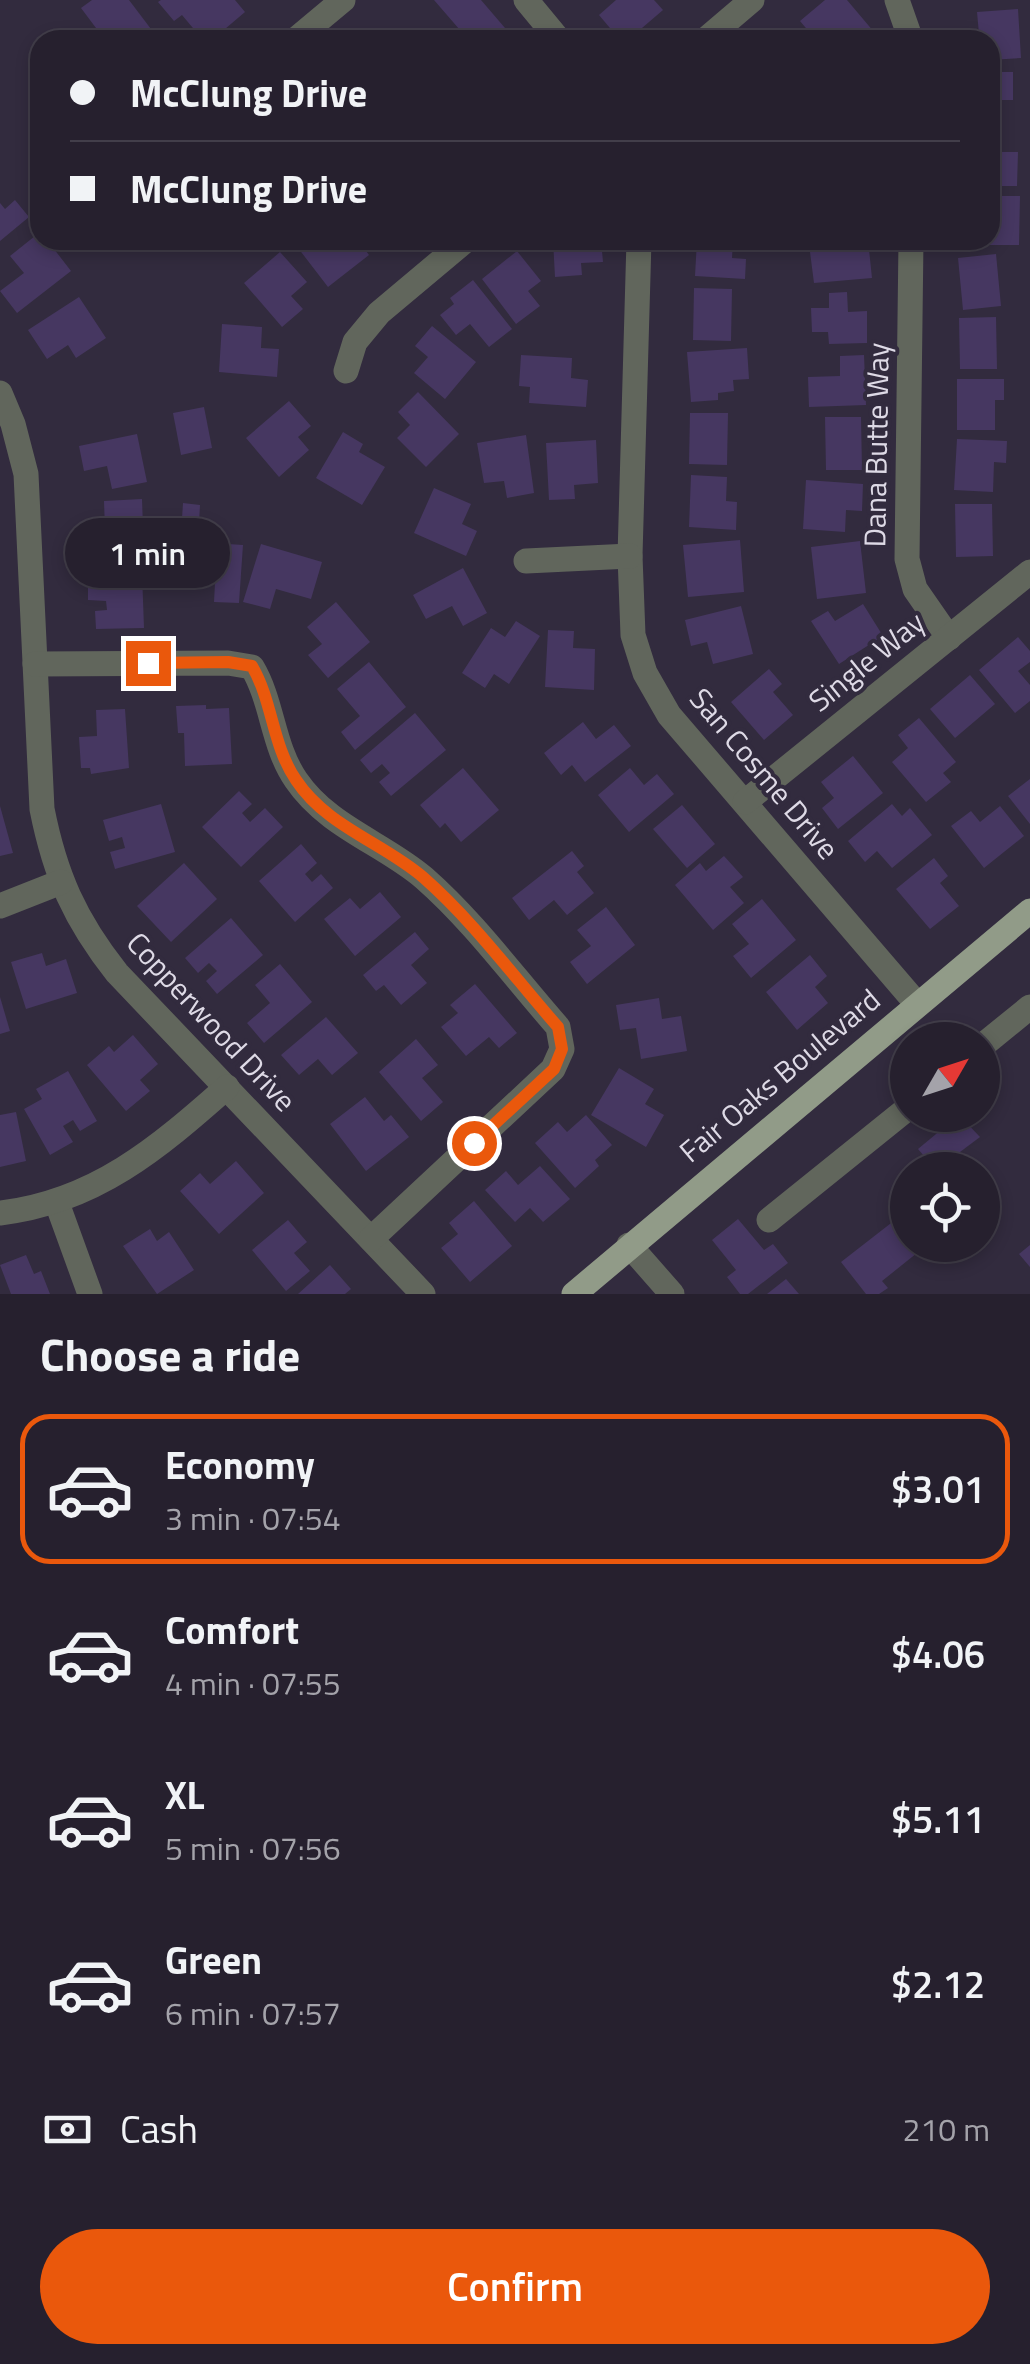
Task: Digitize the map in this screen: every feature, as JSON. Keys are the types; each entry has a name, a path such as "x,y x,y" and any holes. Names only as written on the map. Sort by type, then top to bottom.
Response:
{"main road":[{"name":"Fair Oaks Boulevard","path":"574,1294 1030,911"}],"street":[{"path":"307,30 342,0"},
{"path":"526,0 551,30"},
{"path":"716,30 752,0"},
{"path":"897,0 908,30"},
{"path":"346,371 355,342 379,313 454,250"},
{"name":"San Cosme Drive","path":"639,250 630,556 634,636 644,673 670,715 916,1004"},
{"name":"Dana Butte Way","path":"911,250 907,559 914,589 949,638"},
{"name":"Copperwood Drive","path":"0,392 26,474 42,809 52,860 86,934 117,973 423,1294"},
{"path":"526,562 630,556"},
{"name":"Single Way","path":"745,802 1030,572"},
{"path":"35,664 228,662 252,666 264,686 278,747 297,782 325,811 359,837 420,875 454,907 558,1027 562,1049 554,1069 372,1239"},
{"path":"0,906 62,882"},
{"path":"1000,1031 1030,1007"},
{"path":"0,1213 57,1203 126,1168 227,1087"},
{"path":"770,1220 890,1123"},
{"path":"57,1203 90,1294"},
{"path":"630,1245 672,1294"}],"building":[{"path":"92,0 129,0 152,30 98,30 81,8"},
{"path":"235,0 245,12 224,30 195,30 182,15 174,21 158,2"},
{"path":"434,0 481,0 505,28 502,30 460,30"},
{"path":"616,0 654,0 663,10 640,30 612,30 599,15"},
{"path":"825,0 847,0 872,30 808,30 800,21"},
{"path":"1018,9 1021,58 1000,59 1000,30 979,30 977,12"},
{"path":"1000,72 1013,72 1013,100 1002,100 1002,124"},
{"path":"1000,134 1002,152 1018,152 1017,186 1000,186"},
{"path":"1000,196 1020,196 1019,245 1000,245"},
{"path":"15,200 29,217 0,241 0,203 5,209"},
{"path":"30,240 30,250 55,250 71,271 17,313 0,291 24,273 10,256"},
{"path":"300,250 365,250 369,255 328,287"},
{"path":"554,250 602,250 603,262 581,263 582,275 555,277"},
{"path":"696,250 732,250 732,258 746,259 745,279 695,276"},
{"path":"869,250 872,278 814,283 810,252"},
{"path":"517,251 541,281 528,291 540,306 516,324 482,279"},
{"path":"280,252 307,282 291,296 303,309 282,327 244,283"},
{"path":"996,254 1001,306 963,310 958,258"},
{"path":"473,280 512,329 489,347 470,324 456,335 440,315 454,304 450,298"},
{"path":"694,288 732,289 731,341 693,340"},
{"path":"847,292 848,312 867,311 867,343 829,344 828,332 812,332 811,308 829,308 829,293"},
{"path":"79,297 106,338 76,358 68,345 47,359 28,330"},
{"path":"996,317 997,369 960,369 959,318"},
{"path":"222,324 262,327 261,348 279,349 277,377 219,372"},
{"path":"432,326 476,362 445,399 414,373 428,357 415,346"},
{"path":"747,348 749,379 733,380 734,391 718,393 718,400 691,402 687,352"},
{"path":"521,355 572,358 571,378 588,380 586,407 529,403 530,387 519,386"},
{"path":"864,355 866,405 809,407 808,377 840,376 840,356"},
{"path":"957,379 1004,379 1004,400 995,400 995,430 957,430"},
{"path":"418,392 459,434 426,467 397,438 410,425 398,412"},
{"path":"289,401 311,426 298,437 309,450 279,477 246,438"},
{"path":"204,407 212,448 181,455 173,413"},
{"path":"690,413 728,413 727,465 689,464"},
{"path":"825,417 861,417 862,470 826,470"},
{"path":"343,432 363,444 359,452 385,467 362,505 316,478"},
{"path":"137,434 147,482 112,489 107,466 84,471 79,446"},
{"path":"526,435 534,493 507,498 504,481 484,483 477,443"},
{"path":"957,439 1007,441 1006,463 994,462 993,492 954,490"},
{"path":"596,440 598,483 574,485 575,499 549,500 546,443"},
{"path":"691,475 727,477 726,501 737,502 736,530 689,527"},
{"path":"806,480 863,484 862,511 846,510 845,532 803,529"},
{"path":"434,488 471,504 462,524 477,531 466,556 414,533"},
{"path":"142,499 144,554 88,557 87,531 105,530 104,501"},
{"path":"183,503 200,505 198,542 243,545 239,603 214,602 215,583 178,580"},
{"path":"955,504 992,504 993,556 956,557"},
{"path":"740,540 744,592 688,597 683,545"},
{"path":"860,541 866,593 817,599 811,547"},
{"path":"261,544 322,562 311,599 276,589 270,609 243,602"},
{"path":"463,568 487,613 463,626 452,606 426,619 413,595"},
{"path":"142,573 144,628 96,629 95,611 107,610 106,601 88,600 88,575"},
{"path":"336,602 370,642 328,678 308,655 322,644 307,627"},
{"path":"863,604 883,636 839,664 811,621 828,611 835,621"},
{"path":"741,606 753,654 713,664 707,642 691,646 685,620"},
{"path":"516,621 540,636 509,684 494,674 485,688 462,673 491,628 505,637"},
{"path":"548,630 574,631 573,648 595,649 594,690 545,687"},
{"path":"1018,637 1030,651 1030,662 1018,671 1030,685 1030,701 1015,713 979,670"},
{"path":"369,662 406,707 355,750 341,732 360,716 337,689"},
{"path":"769,669 782,684 773,692 793,715 764,740 731,702"},
{"path":"970,675 995,704 955,738 930,709"},
{"path":"206,705 206,709 229,708 232,764 185,766 184,733 178,733 176,706"},
{"path":"125,709 129,768 91,774 90,768 81,768 79,737 97,736 96,710"},
{"path":"415,713 446,750 391,796 379,782 390,773 382,764 371,773 360,760"},
{"path":"919,718 956,762 943,773 951,782 926,802 892,762 908,748 898,735"},
{"path":"583,722 596,739 614,725 631,746 585,782 572,765 561,775 544,753"},
{"path":"853,756 883,793 838,829 822,808 834,798 821,782"},
{"path":"463,768 499,810 461,842 445,823 440,828 420,805"},
{"path":"630,768 644,785 657,774 674,794 629,832 598,795"},
{"path":"1030,779 1030,824 1008,796"},
{"path":"239,791 252,804 242,813 250,822 265,808 283,827 241,867 202,827"},
{"path":"161,804 175,852 115,869 110,852 125,848 122,837 109,841 103,820"},
{"path":"892,804 902,816 910,808 932,835 892,868 877,851 865,862 848,841"},
{"path":"682,805 715,844 687,868 653,829"},
{"path":"0,806 13,853 0,856"},
{"path":"1000,806 1024,836 984,868 951,826 971,811 980,822"},
{"path":"301,844 317,863 305,874 312,882 321,874 333,888 295,922 259,881"},
{"path":"572,851 584,866 577,872 594,893 567,915 554,900 529,920 512,898"},
{"path":"724,856 743,877 730,887 744,903 713,930 675,885 700,863 706,871"},
{"path":"934,858 948,876 940,883 959,906 930,929 896,889"},
{"path":"184,863 217,899 171,942 137,906"},
{"path":"380,892 401,917 355,956 324,919 350,898 360,909"},
{"path":"762,899 796,940 751,978 733,956 749,944 732,924"},
{"path":"606,907 635,945 587,984 570,962 591,946 577,930"},
{"path":"231,918 263,955 217,994 206,981 217,971 209,963 198,973 185,958"},
{"path":"415,932 429,949 411,965 427,983 401,1005 384,985 376,991 363,975"},
{"path":"42,953 46,966 66,959 77,993 26,1009 11,962"},
{"path":"810,955 827,976 815,987 828,1003 797,1030 766,992"},
{"path":"280,964 312,1002 264,1043 247,1023 270,1003 255,985"},
{"path":"475,984 517,1033 499,1048 489,1037 466,1056 441,1027 458,1013 450,1005"},
{"path":"0,997 10,1031 0,1034"},
{"path":"659,998 662,1019 681,1016 687,1051 641,1059 636,1028 620,1030 616,1005"},
{"path":"326,1017 358,1053 332,1075 318,1059 299,1075 281,1055"},
{"path":"133,1035 158,1064 140,1080 150,1091 126,1111 87,1065 109,1046 114,1052"},
{"path":"416,1039 438,1065 422,1078 443,1102 421,1121 379,1072"},
{"path":"619,1068 654,1089 645,1104 664,1115 646,1147 591,1115"},
{"path":"68,1071 97,1121 80,1131 73,1120 63,1126 73,1142 50,1155 24,1109 42,1099 36,1089"},
{"path":"365,1097 384,1121 391,1115 409,1137 366,1171 330,1124"},
{"path":"16,1112 26,1161 0,1167 0,1115"},
{"path":"586,1115 612,1145 595,1160 599,1166 575,1188 535,1143 558,1122 567,1132"},
{"path":"938,1132 975,1132 980,1137 960,1152 918,1149"},
{"path":"236,1161 264,1193 219,1234 180,1191 200,1173 210,1184"},
{"path":"540,1166 570,1199 543,1222 530,1208 515,1222 485,1190 506,1171 518,1185"},
{"path":"474,1201 512,1246 470,1282 441,1248 458,1234 449,1223"},
{"path":"738,1219 764,1250 773,1244 788,1263 748,1294 740,1294 727,1277 736,1270 712,1240"},
{"path":"288,1220 307,1242 294,1253 310,1271 286,1291 252,1250"},
{"path":"890,1224 890,1262 906,1262 882,1281 888,1288 879,1294 866,1294 841,1262"},
{"path":"150,1229 157,1241 169,1232 194,1270 157,1294 123,1246"},
{"path":"1030,1245 1030,1267 1019,1254"},
{"path":"26,1255 34,1274 41,1271 50,1294 11,1294 0,1265"},
{"path":"330,1265 351,1289 345,1294 298,1294"},
{"path":"786,1279 799,1294 767,1294"}],"route":[{"path":"148,663 228,662 252,666 264,686 278,747 297,782 325,811 359,837 420,875 454,907 558,1027 562,1049 554,1069 474,1143"}]}
